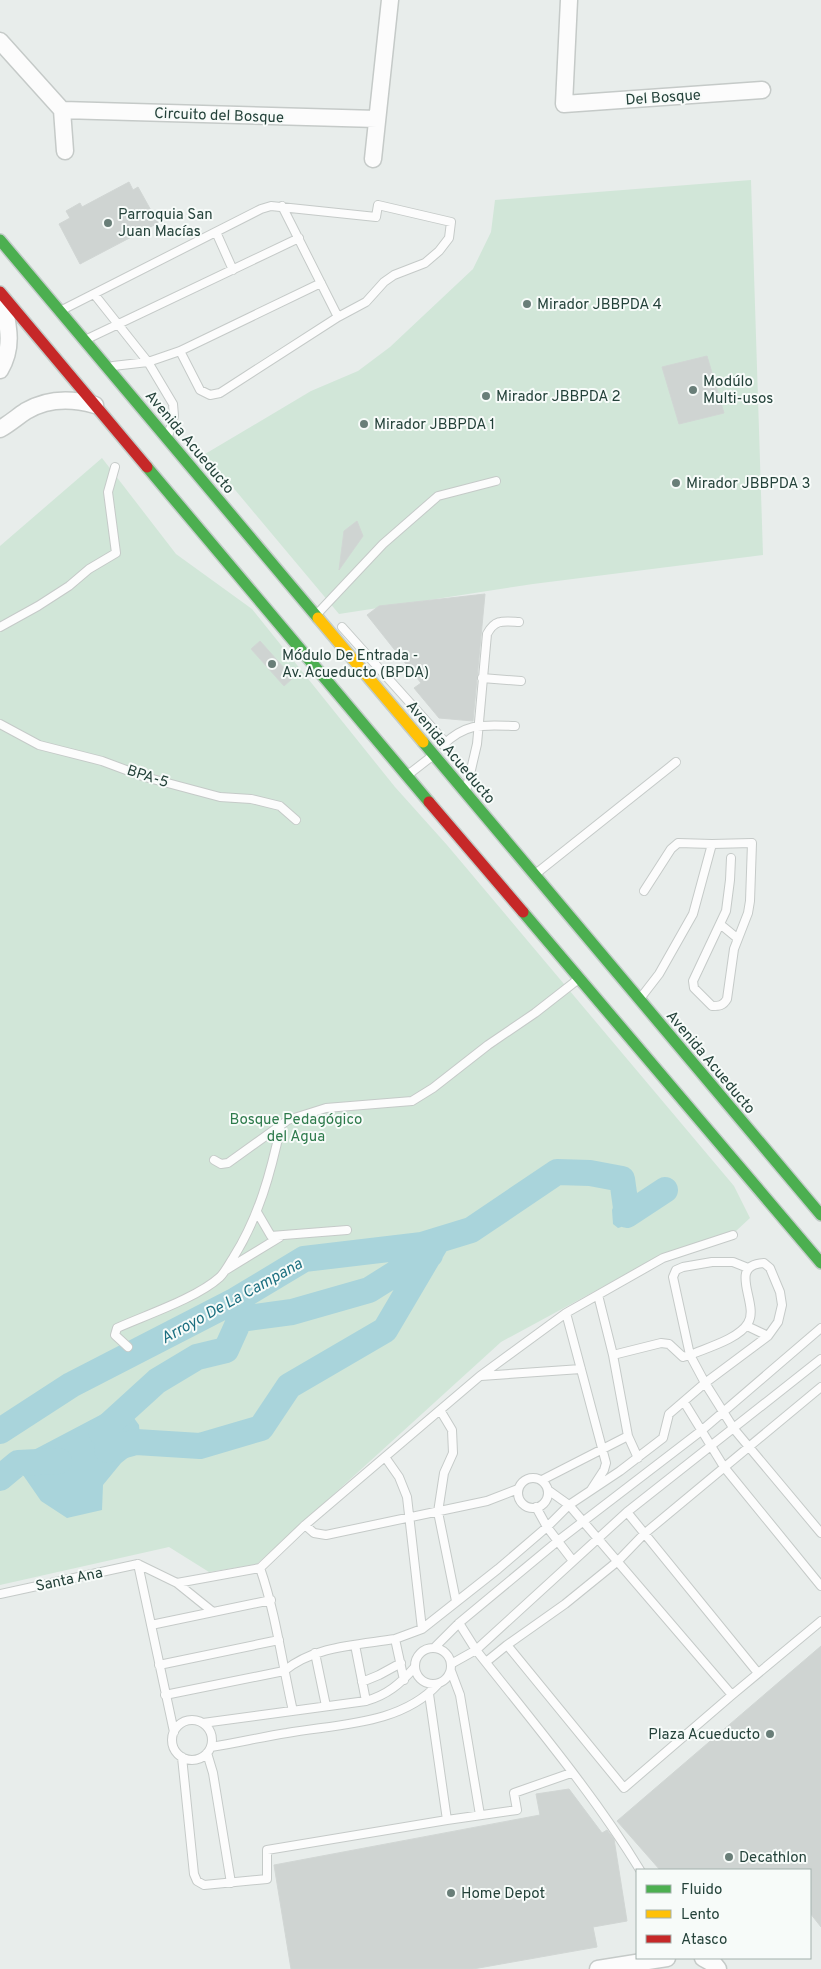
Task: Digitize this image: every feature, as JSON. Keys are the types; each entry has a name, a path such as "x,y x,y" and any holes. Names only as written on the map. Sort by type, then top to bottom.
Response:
{"main road":[{"name":"Avenida Acueducto","path":"0,240 108,366 167,440 318,618 406,729 465,792 821,1215"},
{"path":"1,294 386,745 407,776 821,1263"}],"street":[{"path":"373,159 390,0"},
{"name":"Del Bosque","path":"569,0 564,104 762,90"},
{"path":"0,41 62,117 65,151"},
{"name":"Circuito del Bosque","path":"62,117 377,119"},
{"path":"0,370 6,360 10,344 9,328 1,294"},
{"path":"0,429 27,411 54,401 69,400 96,405"},
{"path":"598,1969 661,1959"},
{"path":"705,1959 714,1964 718,1969"}],"lane":[{"path":"60,310 261,209 271,206 376,217 378,205 451,222 449,238 439,251 425,263 394,274 366,302 338,317 220,393 210,395 200,390 180,351"},
{"path":"282,206 338,317"},
{"path":"216,232 233,270"},
{"path":"86,340 299,238"},
{"path":"108,366 148,362 180,351 321,283"},
{"path":"94,294 148,362 173,404 174,416 167,440"},
{"path":"0,627 38,606 69,586 89,569 116,553 108,492 115,467"},
{"path":"446,743 339,624 318,618 383,544 438,496 496,481"},
{"path":"465,792 474,760 487,634 491,626 501,621 519,622"},
{"path":"482,678 521,681"},
{"name":"BPA-5","path":"0,724 39,745 102,761 145,776 220,797 251,799 280,806 296,820"},
{"path":"407,776 433,756 454,735 478,725 515,726"},
{"path":"534,875 676,762"},
{"path":"644,891 671,850 678,843 752,843 748,913 737,938 727,999 720,1006 712,1006 694,988 693,981 726,911 731,858"},
{"path":"639,1000 658,974 693,914 712,844"},
{"path":"720,924 737,938"},
{"path":"214,1160 221,1164 228,1163 288,1120 326,1108 412,1101 433,1088 488,1045 535,1014 580,978"},
{"path":"128,1346 115,1335 117,1328 196,1293 221,1276 242,1244 257,1212 270,1174 281,1125"},
{"path":"257,1212 271,1236 347,1230"},
{"path":"224,1271 283,1235"},
{"path":"177,1583 260,1568 305,1525 480,1376 566,1313 664,1258 733,1235"},
{"path":"748,1268 734,1262 712,1262 676,1270 673,1277 690,1355 734,1429 821,1533"},
{"path":"165,1695 284,1671 295,1661 315,1653 395,1639 422,1629 498,1569 547,1527 569,1505 664,1438 669,1414 705,1383 768,1336 778,1322 782,1305 780,1292 770,1268 764,1263 753,1264 748,1268 745,1276 751,1318 747,1326 734,1336 683,1357 677,1354 669,1344 662,1343 613,1355"},
{"path":"598,1295 613,1355 628,1436 638,1458"},
{"path":"566,1313 606,1463 604,1470 590,1492"},
{"path":"747,1326 768,1336"},
{"path":"174,1732 183,1722 190,1720 203,1723 366,1701 381,1697 394,1689 414,1668 417,1656 422,1651 434,1648 459,1622 583,1521 701,1431 821,1328"},
{"path":"182,1757 195,1759 209,1750 392,1714 429,1694 448,1676 451,1667 476,1650 627,1512 821,1359"},
{"path":"480,1376 581,1369"},
{"path":"486,1662 565,1604 618,1561 644,1534 821,1386"},
{"path":"684,1402 724,1467 821,1586"},
{"path":"440,1410 452,1430 453,1453 444,1473 438,1512 456,1601"},
{"path":"305,1525 314,1533 326,1535 487,1502 518,1489 525,1480 530,1478 542,1480 564,1467 602,1451 628,1436"},
{"path":"386,1457 399,1477 407,1497 422,1629"},
{"path":"542,1480 548,1490 569,1505 599,1538 732,1695"},
{"path":"518,1489 520,1501 524,1505 536,1508 547,1527 559,1540 573,1561"},
{"path":"536,1508 545,1501 548,1490"},
{"path":"627,1512 758,1674"},
{"path":"138,1564 177,1583 213,1612"},
{"path":"138,1564 174,1732 173,1746 182,1757 194,1874 197,1881 204,1885 266,1879 267,1850 517,1810 514,1792 571,1773"},
{"name":"Santa Ana","path":"0,1594 138,1564"},
{"path":"260,1568 271,1600 284,1671 294,1711"},
{"path":"150,1625 271,1600"},
{"path":"507,1645 624,1788 821,1621"},
{"path":"459,1622 476,1650 623,1841 639,1869"},
{"path":"395,1639 404,1680"},
{"path":"159,1665 279,1640"},
{"path":"355,1645 366,1701"},
{"path":"434,1648 446,1653 462,1703 480,1815"},
{"path":"315,1653 326,1706"},
{"path":"362,1682 379,1675 400,1662"},
{"path":"414,1668 420,1679 425,1683 438,1684"},
{"path":"429,1694 447,1820"},
{"path":"203,1723 212,1734 209,1750 231,1883"}],"green space":[{"path":"751,180 763,555 533,584 339,614 205,454 311,391 358,371 390,347 473,269 491,232 495,200"},
{"name":"Bosque Pedagógico del Agua","path":"102,458 176,554 252,609 395,787 447,845 734,1186 750,1218 736,1231 667,1252 501,1342 257,1564 209,1572 169,1547 0,1585 0,546"}],"water":[{"path":"620,1199 630,1206 633,1216 628,1223 618,1228 613,1224 612,1210 616,1200"},
{"path":"123,1403 139,1425 141,1447 121,1463 103,1485 102,1510 67,1518 41,1501 23,1475 26,1454"}],"building":[{"name":"Parroquia San Juan Macías","path":"129,182 133,190 138,187 158,223 80,264 59,224 70,218 66,211 80,203 82,207"},
{"name":"Modúlo Multi-usos","path":"707,356 724,413 679,424 662,367"},
{"path":"357,521 363,536 339,570 344,531"},
{"path":"485,594 473,721 439,718 414,688 421,683 367,615 379,606"},
{"name":"Módulo De Entrada - Av. Acueducto (BPDA)","path":"260,641 293,678 284,686 251,649"},
{"name":"Plaza Acueducto","path":"821,1646 821,1927 811,1914 811,1869 659,1869 617,1821"},
{"name":"Home Depot","path":"569,1789 602,1833 607,1830 614,1839 627,1921 593,1927 597,1947 473,1969 291,1969 274,1865 540,1815 536,1794"}],"waterway":[{"name":"Arroyo De La Campana","path":"0,1431 71,1385 236,1300 304,1259 422,1245 471,1230 557,1172 590,1173 622,1179 627,1215 665,1190"},
{"path":"107,1450 136,1442 200,1446 261,1428 289,1386 385,1330 438,1240"},
{"path":"101,1432 157,1381 197,1357 226,1350 240,1319 292,1312 369,1290 404,1268 430,1255"},
{"path":"0,1478 18,1463 59,1461"}],"traffic: fast":[{"path":"0,240 318,618"},
{"path":"147,467 429,802"},
{"path":"423,742 821,1215"},
{"path":"523,912 821,1263"}],"traffic: slow":[{"path":"318,618 423,742"}],"traffic: jam":[{"path":"0,292 147,467"},
{"path":"429,802 523,912"}],"place":[{"name":"Parroquia San Juan Macías","path":"108,223"},
{"name":"Mirador JBBPDA 4","path":"527,304"},
{"name":"Modúlo Multi-usos","path":"693,390"},
{"name":"Mirador JBBPDA 2","path":"486,396"},
{"name":"Mirador JBBPDA 1","path":"364,424"},
{"name":"Mirador JBBPDA 3","path":"676,483"},
{"name":"Módulo De Entrada - Av. Acueducto (BPDA)","path":"272,664"},
{"name":"Plaza Acueducto","path":"770,1734"},
{"name":"Decathlon","path":"729,1857"},
{"name":"Home Depot","path":"451,1893"}]}
